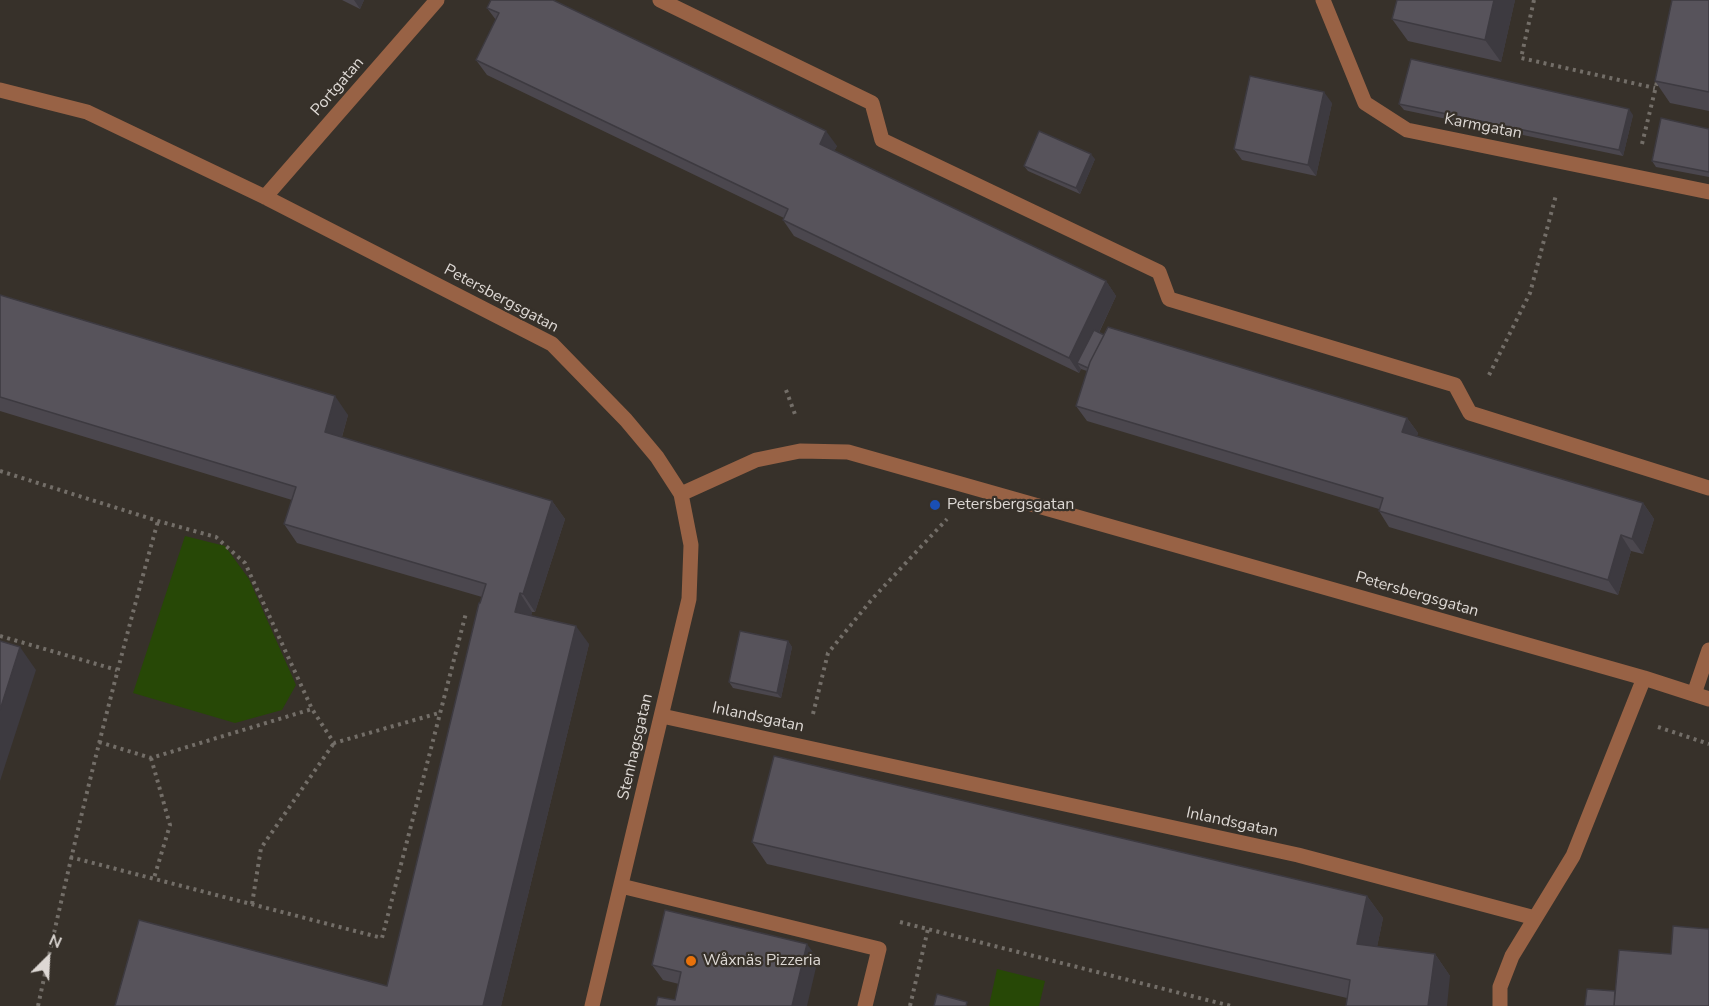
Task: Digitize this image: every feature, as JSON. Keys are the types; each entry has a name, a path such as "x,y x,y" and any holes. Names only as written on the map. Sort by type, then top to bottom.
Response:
{"street":[{"name":"Portgatan","path":"265,197 437,0"},
{"path":"660,0 872,103 882,140 1159,272 1169,299 1455,385 1470,413 1709,488"},
{"name":"Karmgatan","path":"1323,0 1365,103 1407,130 1709,192"},
{"name":"Petersbergsgatan","path":"0,90 87,112 265,197 552,344 626,420 657,457 681,494 756,460 800,451 848,452 1644,678 1702,697"},
{"name":"Stenhagsgatan","path":"592,1006 689,600 691,545 681,494"},
{"path":"1702,697 1709,650"},
{"path":"1500,1006 1500,987 1512,956 1573,856 1644,678"},
{"name":"Inlandsgatan","path":"662,716 1298,855 1535,918"},
{"path":"621,886 879,949 865,1006"}],"path":[{"path":"1534,0 1521,58 1655,88"},
{"path":"1634,177 1658,77"},
{"path":"1470,413 1530,293 1565,162"},
{"path":"0,471 216,537 245,563 312,709 334,743"},
{"path":"806,747 828,652 873,598 947,519"},
{"path":"38,1006 70,857 117,670 158,521"},
{"path":"70,857 382,938 466,613"},
{"path":"0,636 117,670"},
{"path":"99,742 151,758 312,709"},
{"path":"252,904 261,848 334,743 440,713"},
{"path":"1628,717 1709,744"},
{"path":"151,758 170,825 154,878"},
{"path":"893,920 1231,1006"},
{"path":"910,1006 928,928"}],"green space":[{"path":"185,536 225,546 249,579 296,685 282,710 235,723 133,693"},
{"path":"997,969 1045,981 1039,1006 989,1006"}],"building":[{"path":"491,0 553,0 826,131 820,144 1106,281 1069,358 783,220 788,209 476,60 499,13 487,8"},
{"path":"1397,0 1494,0 1485,40 1392,19"},
{"path":"1672,0 1709,0 1709,92 1655,81"},
{"path":"1411,59 1629,109 1619,150 1399,104"},
{"path":"1250,76 1324,92 1308,165 1234,149"},
{"path":"1661,118 1709,129 1709,172 1652,161"},
{"path":"1039,131 1091,154 1076,188 1024,166"},
{"path":"0,295 335,396 325,432 552,501 523,594 520,593 515,612 576,626 483,1006 115,1006 139,920 387,986 479,603 486,584 284,524 296,487 0,397"},
{"path":"1108,327 1407,418 1402,432 1643,503 1632,539 1621,535 1608,580 1379,511 1383,498 1076,406 1090,362"},
{"path":"1094,330 1104,335 1088,368 1077,363"},
{"path":"740,631 788,641 777,693 729,682"},
{"path":"0,641 20,647 0,710"},
{"path":"774,756 1367,896 1357,944 1435,954 1428,1006 1346,1006 1350,980 752,842"},
{"path":"665,910 807,944 792,1006 656,1006 658,997 675,1000 681,972 652,965"},
{"path":"1673,926 1709,929 1709,1006 1614,1006 1619,950 1671,954"},
{"path":"1587,989 1615,991 1614,1006 1585,1006"},
{"path":"937,994 967,1002 966,1006 934,1006"}],"place":[{"name":"Petersbergsgatan","path":"935,505"},
{"name":"Wåxnäs Pizzeria","path":"691,961"}]}
